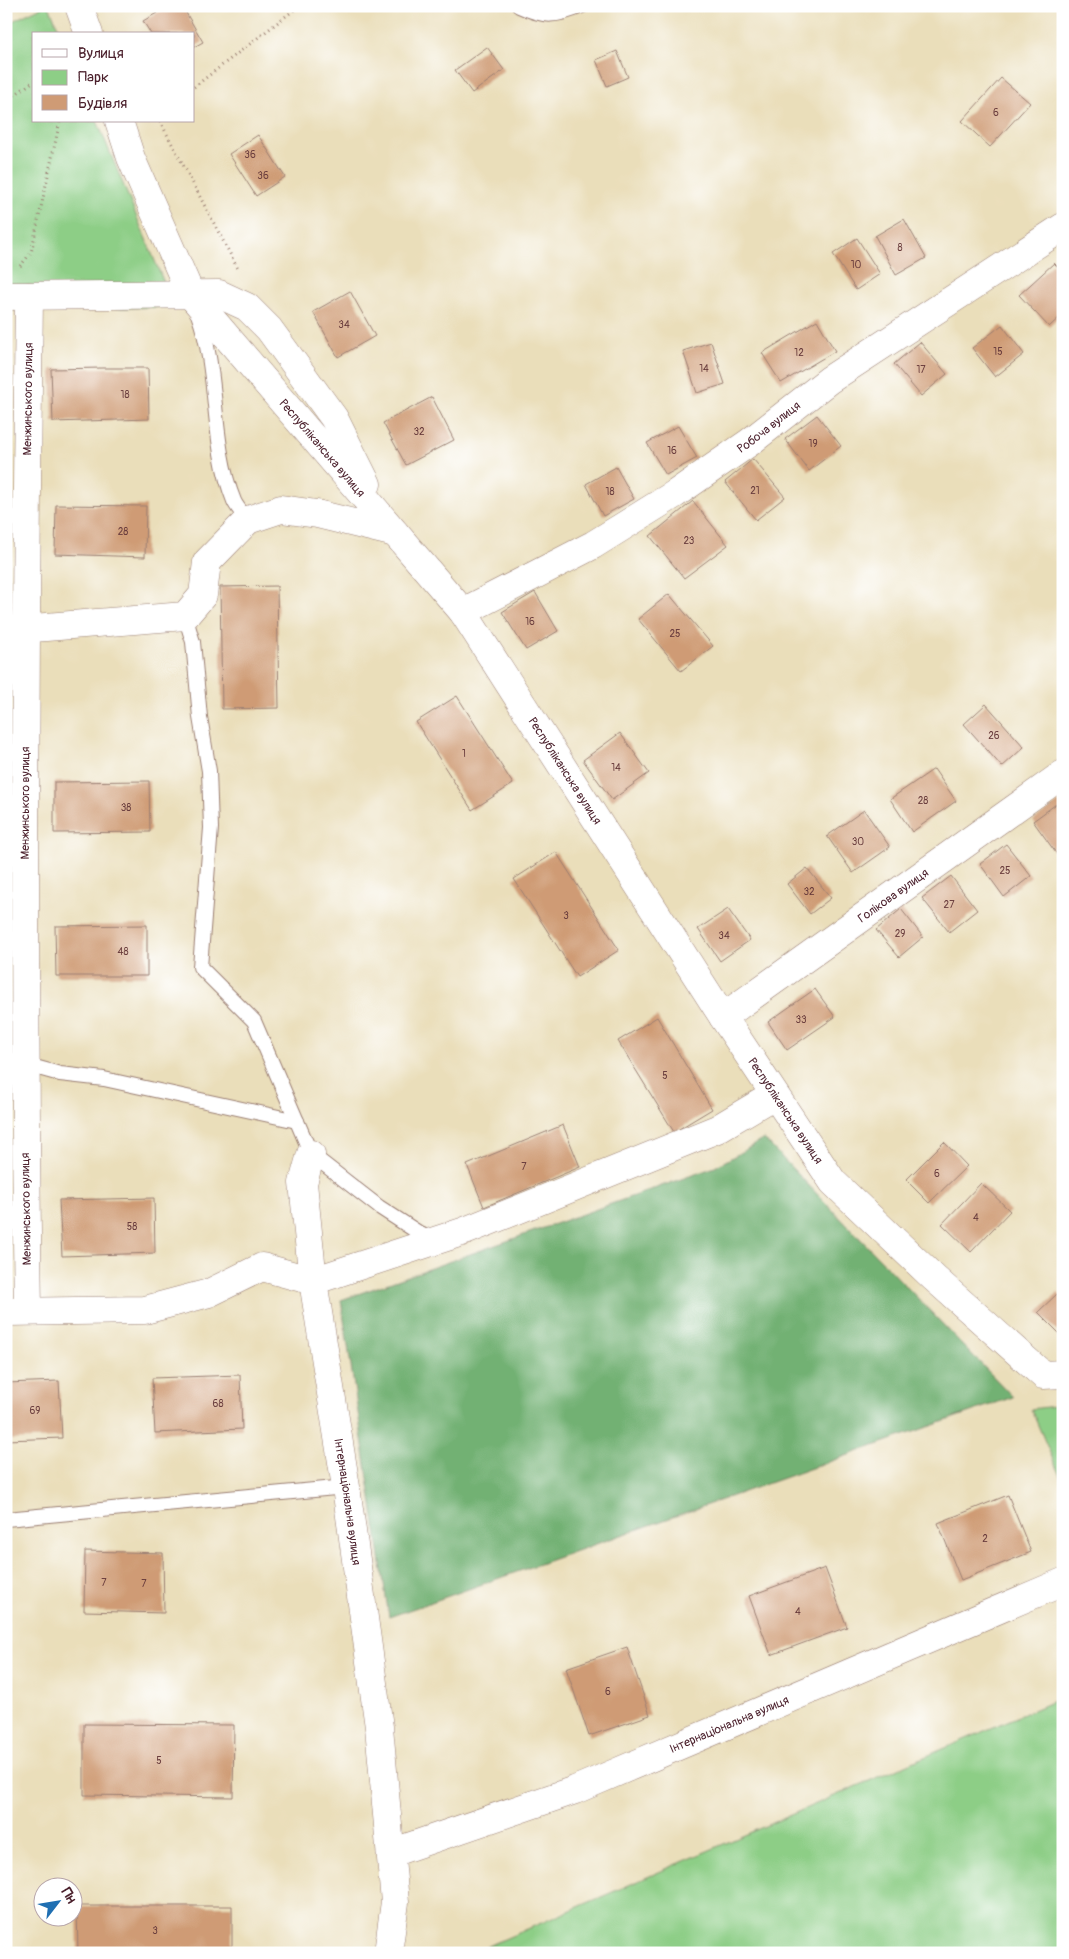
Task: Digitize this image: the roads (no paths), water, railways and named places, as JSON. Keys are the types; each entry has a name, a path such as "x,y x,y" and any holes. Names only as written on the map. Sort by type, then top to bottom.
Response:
{"street":[{"path":"79,6 88,32"},
{"name":"Республіканська вулиця","path":"119,122 132,158 191,295 463,612 723,1017 833,1182 934,1278 1043,1375 1063,1374"},
{"name":"Робоча вулиця","path":"463,612 592,544 675,494 750,442 829,380 1063,227"},
{"path":"18,296 219,294 247,307 269,329 334,418 395,533"},
{"name":"Менжинського вулиця","path":"17,1312 24,1064 16,630 18,296"},
{"path":"16,630 185,616 203,594 207,562 248,520 281,509 317,514 395,533"},
{"name":"Голікова вулиця","path":"723,1017 1063,774"},
{"path":"17,1312 145,1310 209,1293 262,1267 313,1282 465,1231 717,1128 774,1094"},
{"name":"Інтернаціональна вулиця","path":"311,1154 303,1183 313,1282 346,1487 379,1728 395,1902 388,1953"},
{"name":"Інтернаціональна вулиця","path":"391,1853 575,1790 1063,1582"}],"lane":[{"path":"519,6 536,14 560,16 580,7"},
{"path":"191,295 204,331 208,349 224,464 234,502 248,520"},
{"path":"185,616 193,642 200,717 209,780 211,828 200,967 254,1021 311,1154 379,1207 433,1242"},
{"path":"24,1064 60,1074 123,1083 297,1122"},
{"path":"6,1519 346,1487"}]}
